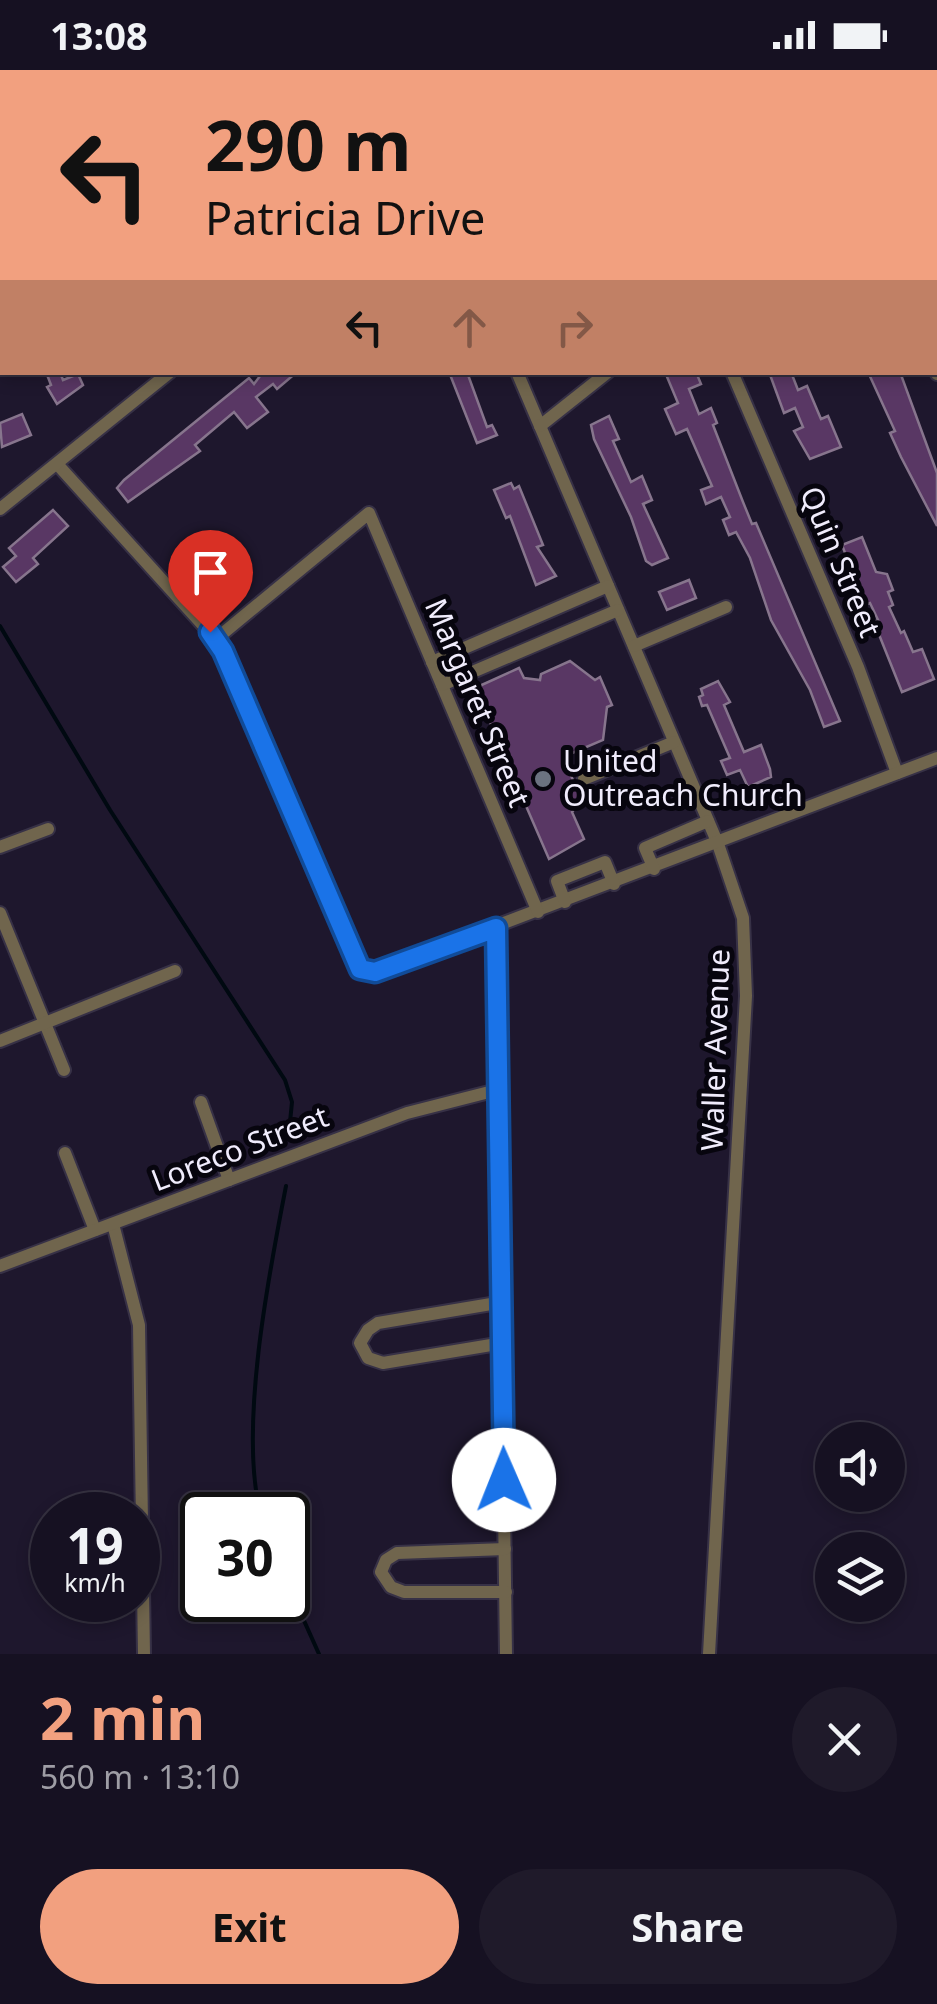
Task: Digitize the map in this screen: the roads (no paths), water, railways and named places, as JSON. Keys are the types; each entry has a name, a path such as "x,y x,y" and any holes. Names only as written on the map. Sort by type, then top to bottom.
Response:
{"street":[{"path":"0,509 166,375"},
{"name":"Waller Avenue","path":"519,375 718,844 743,918 747,967 710,1654"},
{"path":"540,426 604,375"},
{"name":"Quin Street","path":"733,375 858,667 897,773"},
{"path":"58,465 216,639 360,969 375,972 496,928 937,758"},
{"name":"Margaret Street","path":"216,639 368,513 538,912"},
{"path":"432,662 608,586"},
{"path":"634,646 726,607"},
{"path":"442,686 618,610"},
{"path":"512,627 523,651"},
{"path":"584,779 674,742"},
{"path":"654,869 645,848 708,821"},
{"path":"0,847 48,829"},
{"path":"565,902 557,882 605,862 614,884"},
{"path":"0,913 64,1070"},
{"path":"496,928 506,1654"},
{"path":"0,1040 175,971"},
{"name":"Loreco Street","path":"0,1266 407,1113 501,1089"},
{"path":"201,1102 229,1180"},
{"path":"65,1153 94,1230"},
{"path":"113,1224 139,1325 144,1654"},
{"path":"503,1302 378,1323 360,1343 368,1358 382,1363 503,1343"},
{"path":"505,1549 397,1553 386,1560 381,1572 391,1587 404,1592 506,1592"}],"waterway":[{"path":"0,626 110,810 285,1080 292,1102 290,1122"},
{"path":"257,1492 253,1440 258,1352 286,1186"},
{"path":"305,1622 319,1654"}],"place":[{"name":"United Outreach Church","path":"543,779"}]}
